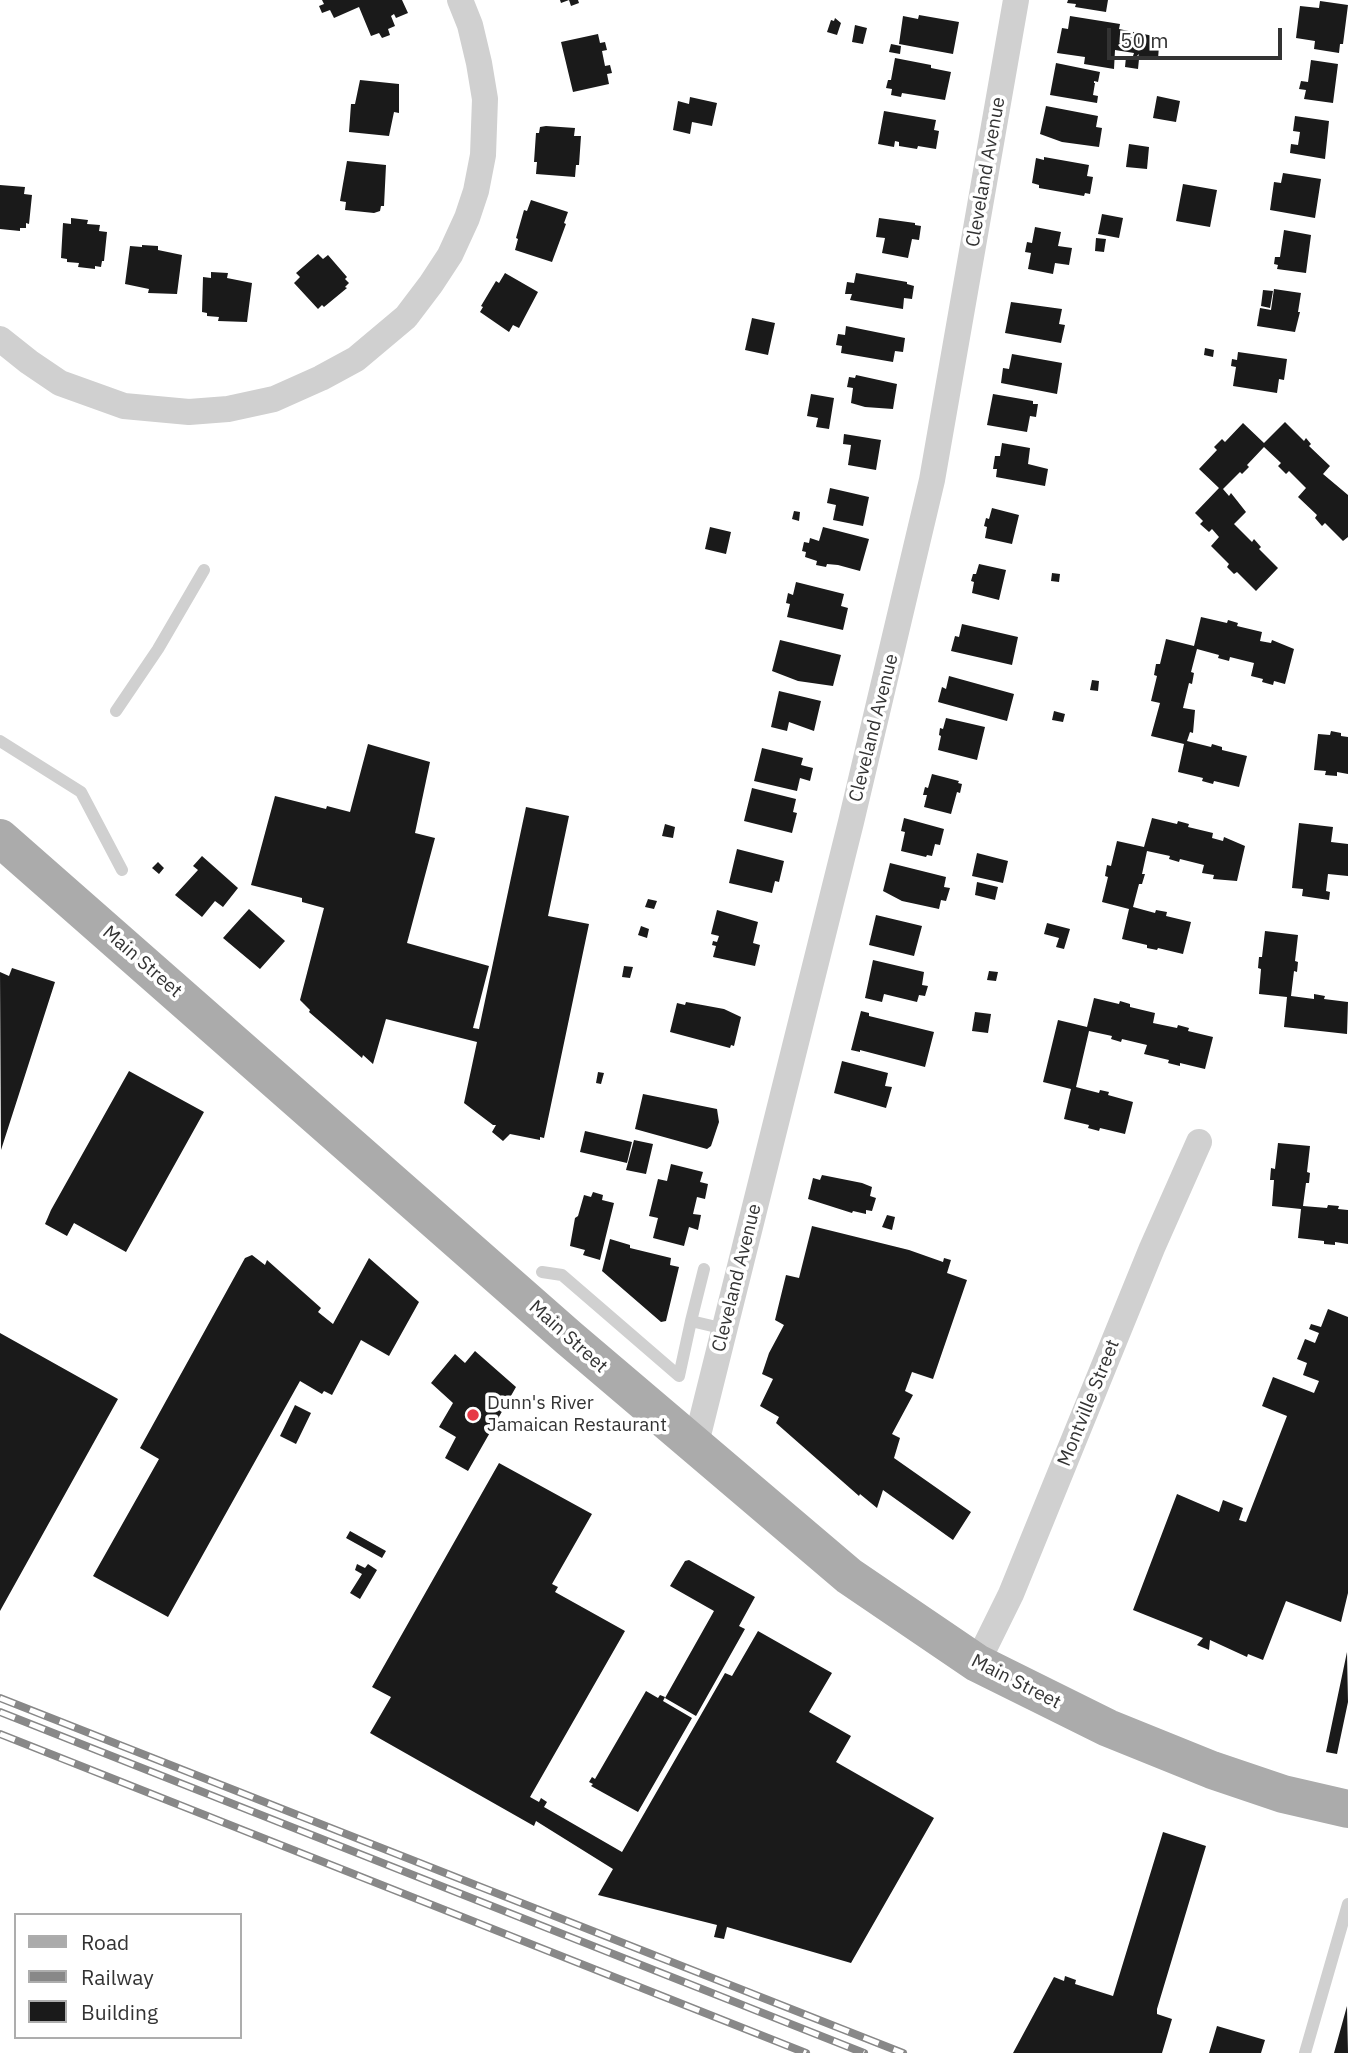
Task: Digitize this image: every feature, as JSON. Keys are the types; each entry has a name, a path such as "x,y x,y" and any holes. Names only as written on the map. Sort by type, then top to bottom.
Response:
{"main road":[{"name":"Main Street","path":"0,838 695,1447 849,1576 977,1663 1108,1728 1171,1755 1283,1794 1348,1809"}],"street":[{"path":"0,339 60,383 124,406 189,412 228,409 274,399 356,359 406,317 431,284 450,255 477,191 483,155 485,99 473,37 460,0"},
{"name":"Cleveland Avenue","path":"695,1447 851,822 932,480 1016,0"},
{"name":"Montville Street","path":"977,1663 1011,1594 1152,1248 1199,1142"}],"lane":[{"path":"116,711 158,649 204,570"},
{"path":"0,741 81,792 122,870"},
{"path":"542,1272 562,1275 679,1376 704,1269"},
{"path":"691,1321 724,1329"},
{"path":"1305,2053 1348,1904"}],"building":[{"path":"322,0 402,0 408,13 396,18 394,14 391,16 395,26 388,29 390,35 382,38 379,33 371,36 359,7 334,18 330,10 322,13 319,6 324,4"},
{"path":"569,0 578,0 579,3 571,6"},
{"path":"1068,0 1108,0 1106,12 1075,7 1076,4 1067,3"},
{"path":"1320,1 1348,5 1343,44 1340,44 1339,53 1314,49 1315,41 1296,38 1300,6 1319,8"},
{"path":"919,15 959,22 953,54 899,44 903,16 918,19"},
{"path":"1070,16 1120,24 1119,29 1168,39 1167,46 1159,45 1158,60 1115,50 1114,69 1084,64 1085,57 1057,53 1062,28 1068,29"},
{"path":"835,18 841,23 837,35 827,32 831,20 834,21"},
{"path":"855,25 867,28 863,44 852,42"},
{"path":"598,34 600,43 605,42 607,50 602,51 605,66 610,65 612,73 607,74 609,84 573,92 561,42"},
{"path":"891,44 901,46 900,54 889,52"},
{"path":"1126,57 1139,59 1138,69 1125,67"},
{"path":"895,58 951,72 945,100 902,93 901,97 891,95 892,89 886,88 888,80 891,80"},
{"path":"1311,60 1338,64 1333,103 1304,99 1306,90 1299,89 1301,81 1308,82"},
{"path":"1056,63 1100,72 1098,82 1094,81 1093,95 1098,96 1097,103 1050,95"},
{"path":"360,80 399,84 399,113 394,112 389,136 349,132 351,104 355,104"},
{"path":"1157,96 1180,101 1176,122 1153,118"},
{"path":"690,97 717,103 712,126 692,122 690,134 673,130 678,101 689,104"},
{"path":"1046,106 1098,116 1096,127 1102,128 1099,147 1062,142 1040,134"},
{"path":"884,111 936,120 934,130 939,131 936,149 899,146 899,142 895,141 894,147 878,144"},
{"path":"1295,116 1329,121 1325,159 1290,153 1291,144 1298,145 1300,132 1293,131"},
{"path":"540,127 575,128 574,136 581,136 579,165 576,165 575,177 536,174 536,133 539,133"},
{"path":"1129,144 1149,147 1147,169 1126,167"},
{"path":"1044,157 1089,165 1087,176 1093,177 1090,194 1085,193 1084,196 1039,188 1039,185 1032,183 1036,158 1044,160"},
{"path":"347,161 386,165 384,206 381,206 380,211 374,213 345,210 346,202 340,201"},
{"path":"1283,173 1321,179 1315,218 1270,210 1274,182 1281,183"},
{"path":"1183,184 1217,190 1210,227 1176,221"},
{"path":"0,185 25,187 24,194 32,195 29,224 26,223 26,228 20,228 20,231 0,229"},
{"path":"531,200 568,212 552,262 515,250 524,210 527,211"},
{"path":"1102,214 1123,218 1119,238 1098,234"},
{"path":"71,218 88,220 87,224 100,225 99,231 107,232 101,267 78,267 79,263 67,262 67,259 61,258 63,223 71,224"},
{"path":"879,218 921,226 919,240 912,239 908,258 882,253 885,238 876,237"},
{"path":"1035,227 1061,232 1058,246 1072,248 1069,265 1055,263 1053,274 1028,269 1031,253 1025,252 1027,242 1032,243"},
{"path":"1284,230 1311,235 1306,273 1277,269 1278,265 1274,264 1275,257 1280,257"},
{"path":"1096,238 1106,239 1104,252 1095,251"},
{"path":"130,246 158,246 158,250 182,255 177,294 148,293 149,289 125,284"},
{"path":"318,254 323,259 328,255 349,283 345,287 347,288 318,309 294,283 300,277 296,273"},
{"path":"211,272 228,273 227,278 252,283 247,322 218,321 219,317 207,316 207,313 202,312 203,277 211,278"},
{"path":"505,273 538,292 519,328 513,325 509,332 480,312 496,281 499,283"},
{"path":"856,273 907,282 914,286 912,299 904,298 903,309 850,300 852,294 845,294 847,282 854,283"},
{"path":"1274,289 1301,293 1295,332 1257,326 1260,308 1271,310"},
{"path":"1263,290 1273,291 1270,308 1261,306"},
{"path":"1011,302 1062,309 1059,324 1065,325 1061,343 1005,333"},
{"path":"752,318 775,323 768,355 745,350"},
{"path":"846,326 905,338 903,352 895,351 893,362 841,353 842,346 836,345 838,334 845,335"},
{"path":"1205,348 1214,350 1213,357 1204,355"},
{"path":"1238,352 1287,359 1284,380 1279,379 1277,393 1233,386 1236,367 1231,366 1232,359 1237,360"},
{"path":"1012,354 1062,363 1057,394 1001,383 1003,368 1009,369"},
{"path":"856,375 897,384 893,409 851,403 853,388 847,387 849,377 855,378"},
{"path":"811,394 834,398 829,429 816,427 818,418 807,416"},
{"path":"993,394 1038,404 1036,417 1030,416 1027,432 987,425"},
{"path":"1285,422 1304,441 1306,438 1311,444 1309,446 1330,466 1323,474 1348,495 1348,537 1343,541 1325,523 1322,526 1315,518 1317,515 1298,497 1306,488 1289,471 1286,474 1278,466 1281,463 1264,447 1247,465 1249,467 1223,489 1229,496 1231,493 1246,512 1234,524 1252,542 1254,539 1261,547 1259,549 1278,568 1256,591 1237,572 1234,574 1227,567 1229,564 1211,546 1219,537 1212,529 1209,532 1200,524 1203,521 1195,513 1219,488 1199,469 1217,450 1214,447 1222,439 1225,442 1243,423 1264,443"},
{"path":"844,434 881,440 876,470 848,465 851,445 843,444"},
{"path":"1002,443 1030,448 1028,464 1048,469 1045,486 996,477 997,469 993,469 995,456 1000,456"},
{"path":"830,488 869,497 863,526 833,520 836,505 827,503"},
{"path":"992,508 1019,515 1012,544 985,538 987,527 984,526"},
{"path":"794,511 800,512 799,521 792,519"},
{"path":"710,527 731,532 726,554 705,549"},
{"path":"823,527 869,539 860,571 838,565 816,565 817,561 805,557 806,552 802,551 804,542 809,543 810,538 819,541"},
{"path":"979,564 1006,570 999,600 972,593 974,582 971,581"},
{"path":"1052,573 1060,574 1059,582 1051,581"},
{"path":"796,582 844,594 841,606 848,608 843,630 787,617 790,604 786,603 788,593 793,595"},
{"path":"1201,617 1238,623 1237,626 1262,632 1260,641 1271,643 1272,640 1294,649 1285,684 1274,681 1273,685 1251,676 1254,663 1230,657 1229,661 1218,658 1219,655 1197,649 1191,672 1194,673 1192,684 1189,683 1183,708 1195,710 1193,733 1190,732 1187,741 1211,747 1212,744 1222,747 1222,750 1247,756 1239,787 1214,781 1213,784 1202,781 1203,778 1178,772 1184,744 1151,736 1160,703 1151,701 1157,676 1154,675 1156,664 1160,664 1166,639 1194,646"},
{"path":"962,624 1018,637 1012,665 951,651 955,636 959,637"},
{"path":"780,640 841,655 833,686 798,681 772,671"},
{"path":"949,676 1014,694 1007,721 938,702 942,687 946,689"},
{"path":"1092,680 1099,681 1098,691 1090,690"},
{"path":"779,691 821,701 814,731 789,722 787,731 771,727"},
{"path":"1054,711 1065,714 1063,722 1052,720"},
{"path":"946,718 985,727 977,760 938,750 940,728 943,729"},
{"path":"1331,731 1348,737 1348,774 1337,772 1337,776 1325,775 1326,771 1314,770 1318,734 1330,735"},
{"path":"368,744 430,762 415,833 435,838 407,943 489,966 473,1028 479,1029 526,807 569,816 548,916 589,924 544,1138 540,1137 540,1140 510,1134 503,1141 492,1132 496,1125 464,1103 477,1042 386,1019 373,1064 363,1055 362,1058 309,1012 300,1000 324,908 302,902 302,898 251,885 275,796 350,812"},
{"path":"762,748 803,758 801,765 813,768 810,781 800,778 797,791 754,781"},
{"path":"932,774 962,784 951,814 924,807 927,795 923,795"},
{"path":"752,788 796,799 793,812 797,813 792,833 744,821"},
{"path":"904,818 944,829 940,845 935,844 932,856 901,851 905,832 901,831"},
{"path":"1152,818 1189,824 1188,827 1213,833 1212,838 1223,841 1224,837 1245,846 1237,881 1213,879 1214,875 1202,873 1204,865 1180,859 1179,862 1169,859 1170,856 1147,851 1142,874 1145,874 1142,884 1139,884 1133,907 1155,913 1156,910 1167,912 1166,916 1191,922 1183,954 1147,948 1147,945 1122,939 1129,909 1102,902 1108,877 1105,876 1107,865 1111,866 1117,841 1144,847"},
{"path":"1299,823 1333,827 1331,842 1348,844 1348,876 1328,874 1326,891 1330,892 1329,900 1302,896 1303,889 1292,888"},
{"path":"665,824 675,827 673,838 662,836"},
{"path":"737,849 784,861 779,882 775,881 772,893 729,883"},
{"path":"977,853 1008,861 1003,883 972,876"},
{"path":"202,856 238,888 223,907 215,901 202,917 175,895 198,870 193,866"},
{"path":"158,862 164,868 159,874 152,868"},
{"path":"890,863 946,877 944,887 950,888 946,901 941,900 939,909 902,901 883,891"},
{"path":"977,882 998,887 995,900 975,895"},
{"path":"648,899 657,901 654,909 645,907"},
{"path":"249,909 285,941 260,969 223,938"},
{"path":"717,910 758,922 753,943 760,945 755,966 713,957 716,946 712,945 713,941 717,942 719,936 711,934"},
{"path":"876,915 922,926 914,956 869,945"},
{"path":"1047,923 1070,929 1064,949 1056,947 1059,938 1044,934"},
{"path":"641,926 649,929 647,938 638,935"},
{"path":"1265,931 1298,935 1295,961 1298,962 1297,972 1294,971 1291,996 1314,999 1314,994 1325,996 1324,999 1348,1002 1347,1034 1284,1027 1287,997 1259,994 1259,957 1262,957"},
{"path":"873,960 924,972 922,985 928,986 925,996 919,995 917,1002 884,994 882,1002 865,998"},
{"path":"624,966 633,967 630,978 622,977"},
{"path":"12,968 55,982 1,1150 0,972 9,976"},
{"path":"989,971 998,972 996,981 987,980"},
{"path":"1094,998 1130,1004 1130,1007 1155,1013 1153,1023 1177,1028 1178,1025 1189,1028 1188,1031 1213,1037 1205,1069 1168,1063 1169,1060 1144,1054 1147,1045 1122,1039 1121,1042 1111,1039 1112,1036 1089,1031 1076,1087 1099,1093 1100,1090 1109,1092 1108,1095 1133,1102 1125,1134 1100,1128 1099,1131 1088,1128 1089,1125 1064,1119 1071,1089 1043,1082 1058,1020 1087,1027"},
{"path":"686,1002 724,1009 741,1017 734,1046 731,1045 730,1048 670,1032 677,1003 685,1005"},
{"path":"861,1011 869,1013 869,1016 934,1032 925,1067 851,1050"},
{"path":"975,1012 991,1014 988,1033 972,1031"},
{"path":"842,1061 888,1073 885,1086 892,1087 886,1108 834,1093"},
{"path":"129,1071 204,1112 126,1252 74,1223 67,1236 45,1224"},
{"path":"598,1072 604,1073 601,1084 596,1083"},
{"path":"643,1094 717,1109 719,1122 711,1146 707,1149 635,1129"},
{"path":"585,1131 632,1142 627,1163 580,1152"},
{"path":"634,1140 653,1144 646,1174 626,1170"},
{"path":"1278,1143 1310,1146 1307,1172 1310,1173 1309,1183 1306,1183 1303,1206 1327,1208 1328,1205 1348,1210 1348,1244 1324,1244 1324,1241 1298,1238 1301,1209 1272,1206 1274,1180 1270,1180 1271,1168 1275,1169"},
{"path":"671,1164 703,1172 700,1182 708,1184 705,1199 697,1197 693,1214 701,1215 698,1230 689,1227 684,1246 653,1238 658,1218 649,1216 658,1179 667,1181"},
{"path":"822,1175 872,1187 870,1196 876,1198 872,1211 866,1210 866,1214 852,1213 808,1199 813,1178 820,1180"},
{"path":"593,1192 603,1195 602,1200 614,1203 600,1260 583,1255 585,1250 570,1246 575,1218 584,1195 591,1197"},
{"path":"887,1215 895,1217 892,1230 882,1227"},
{"path":"812,1226 909,1250 943,1262 944,1258 951,1260 947,1273 967,1280 933,1379 912,1372 905,1391 913,1395 892,1434 900,1438 894,1458 971,1512 953,1540 883,1490 877,1508 860,1494 859,1496 776,1423 779,1417 760,1406 773,1379 762,1374 769,1353 784,1325 775,1320 786,1275 799,1278"},
{"path":"610,1239 630,1245 630,1248 671,1258 670,1265 679,1267 666,1321 661,1322 602,1271"},
{"path":"252,1255 265,1265 267,1260 321,1308 318,1312 333,1324 369,1258 419,1302 389,1356 361,1340 332,1395 324,1391 322,1394 300,1381 168,1617 93,1576 159,1459 140,1448 245,1258"},
{"path":"1328,1309 1348,1317 1348,1593 1341,1622 1286,1601 1263,1660 1248,1654 1247,1657 1210,1640 1209,1650 1197,1645 1203,1638 1133,1610 1177,1494 1219,1512 1223,1500 1243,1508 1239,1520 1246,1522 1287,1416 1262,1406 1273,1377 1314,1393 1319,1381 1303,1375 1307,1363 1297,1359 1305,1339 1315,1343 1319,1333 1309,1329 1311,1324 1321,1327"},
{"path":"0,1333 118,1399 0,1611"},
{"name":"Dunn's River Jamaican Restaurant","path":"475,1351 516,1387 468,1471 445,1458 456,1437 439,1427 453,1403 431,1383 455,1354 465,1363"},
{"path":"295,1405 311,1413 296,1444 280,1436"},
{"path":"499,1463 592,1514 552,1584 558,1587 555,1592 625,1631 530,1797 539,1802 541,1798 547,1802 544,1807 622,1852 725,1673 732,1676 758,1631 832,1673 809,1712 851,1736 836,1762 934,1818 851,1963 727,1927 724,1939 714,1937 717,1925 598,1895 613,1869 536,1821 534,1826 370,1733 391,1697 372,1687"},
{"path":"350,1531 386,1551 382,1558 346,1538"},
{"path":"689,1560 755,1597 739,1626 745,1629 696,1716 665,1698 714,1611 670,1586 685,1561"},
{"path":"357,1564 365,1568 368,1564 377,1570 360,1599 350,1593 362,1574 355,1570"},
{"path":"1347,1652 1348,1702 1337,1754 1326,1752"},
{"path":"646,1691 658,1698 660,1695 665,1697 663,1701 692,1718 638,1812 591,1786 593,1784 589,1782 592,1777 595,1779"},
{"path":"1163,1832 1206,1846 1157,2009 1157,2014 1172,2019 1162,2053 1013,2053 1054,1977 1064,1981 1065,1976 1076,1980 1075,1984 1113,1996"},
{"path":"1347,2006 1348,2053 1334,2053"},
{"path":"1217,2026 1265,2040 1261,2053 1209,2053"}],"railway":[{"path":"0,1698 903,2053"},
{"path":"0,1712 864,2053"},
{"path":"0,1734 806,2053"}],"place":[{"name":"Dunn's River Jamaican Restaurant","path":"473,1415"}]}
